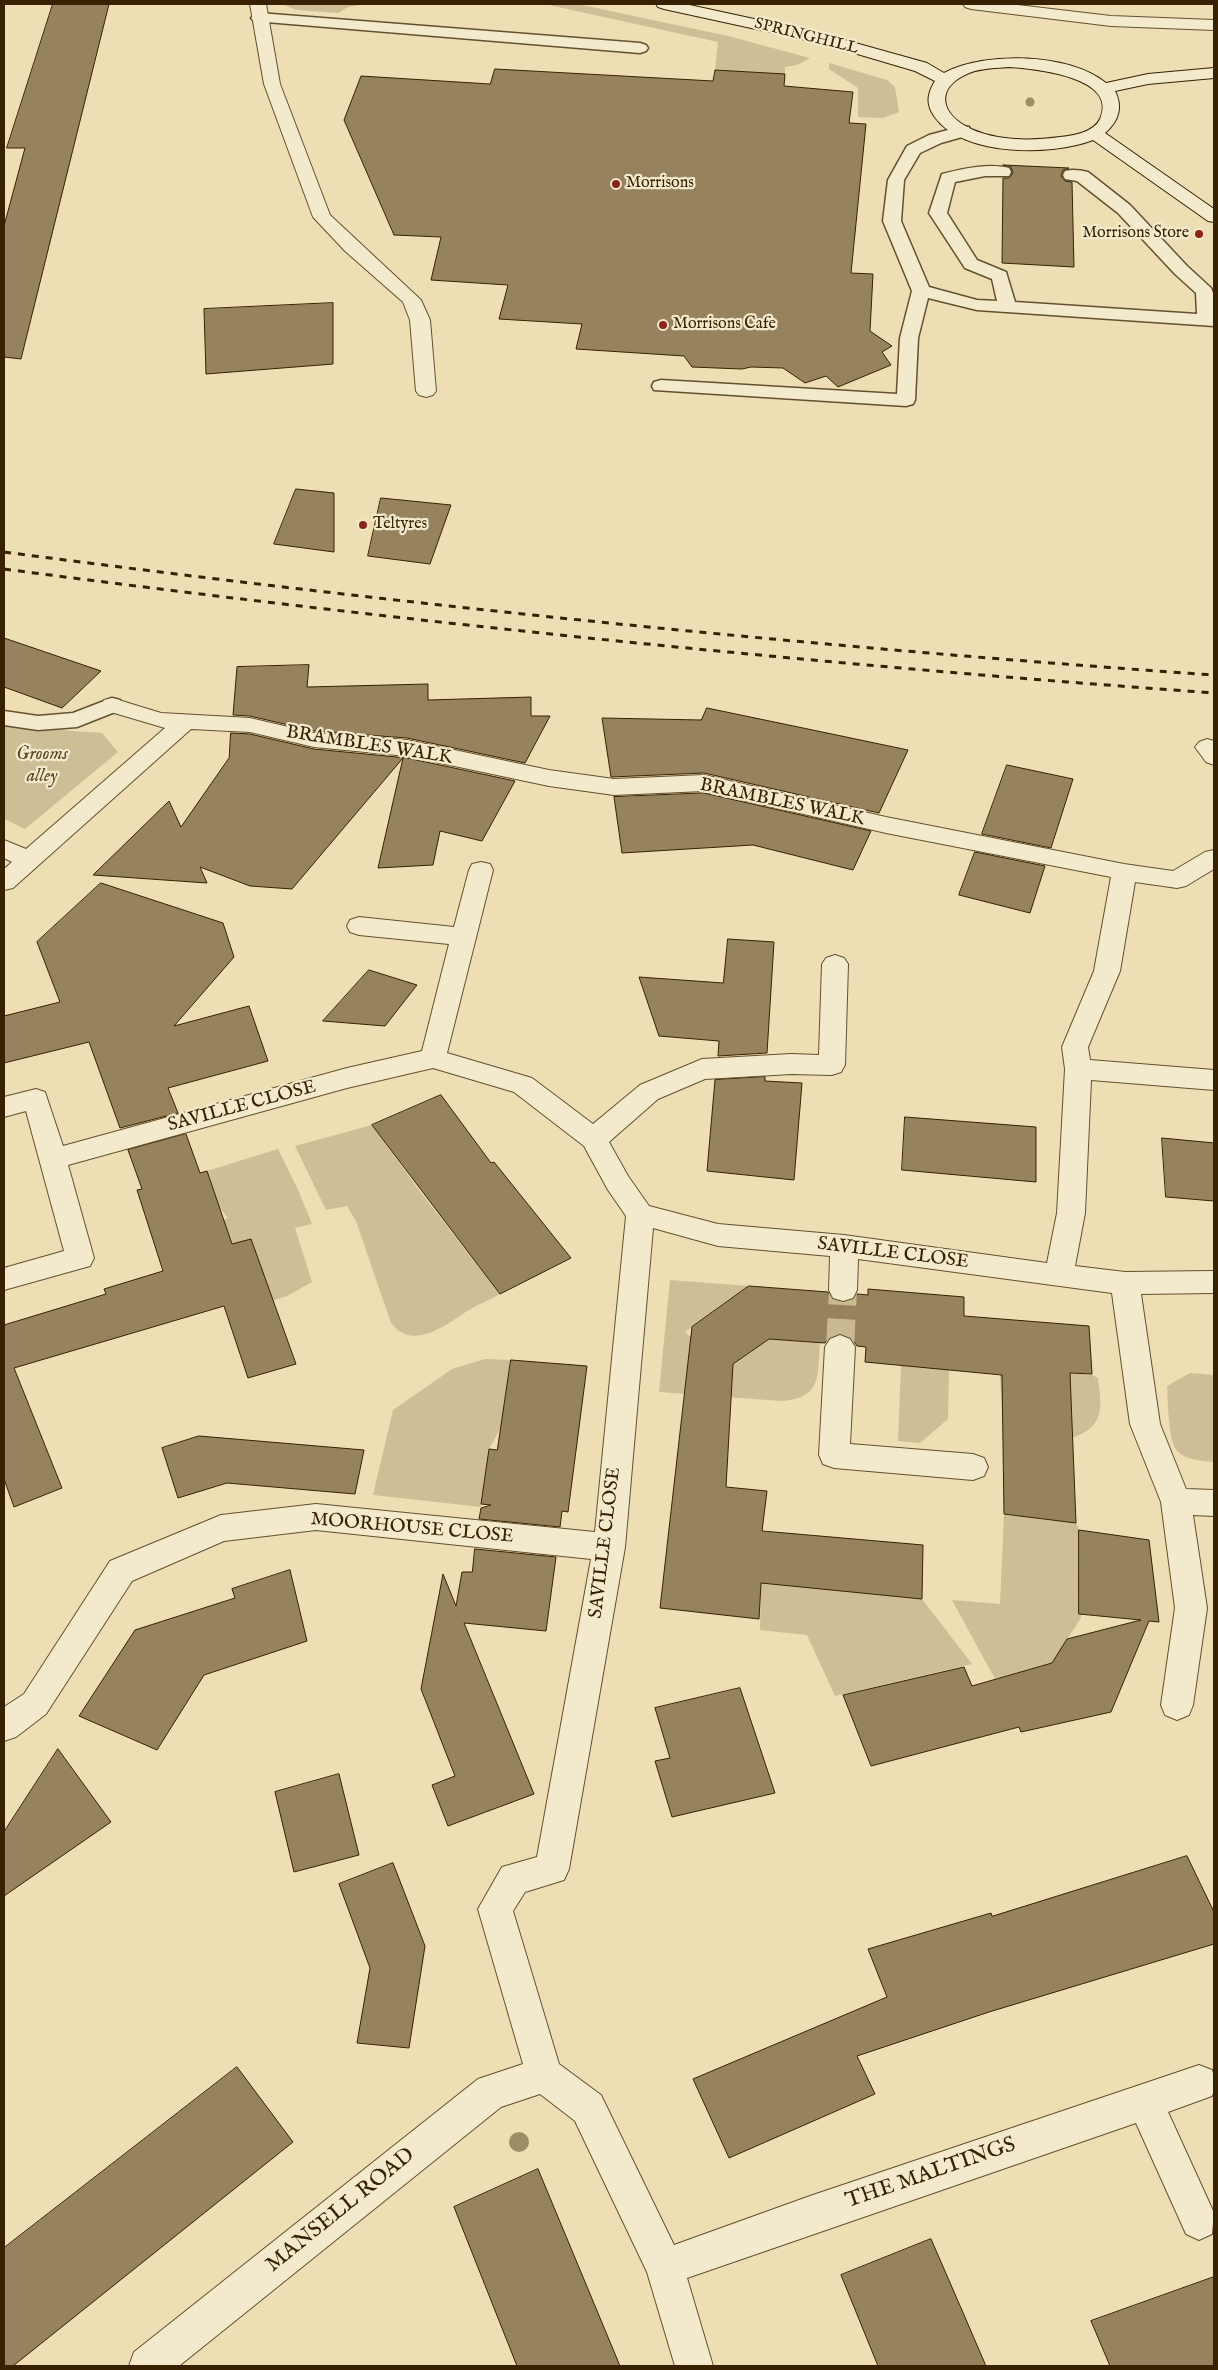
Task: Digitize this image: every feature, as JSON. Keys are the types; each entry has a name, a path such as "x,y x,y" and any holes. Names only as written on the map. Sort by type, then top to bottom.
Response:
{"street":[{"name":"SPRINGHILL","path":"664,4 823,39 921,67 945,80"},
{"path":"971,4 1111,20 1214,25"},
{"path":"258,11 272,84 322,217 352,247 412,300 420,320 426,392"},
{"path":"1010,62 1038,63 1078,74 1102,88 1110,100 1112,112 1106,123 1094,133 1072,141 1045,145 988,140 963,131 945,120 936,106 936,92 945,80 962,70 984,64 1010,62"},
{"path":"1102,88 1148,80 1214,73"},
{"path":"1094,133 1214,217"},
{"name":"BRAMBLES WALK","path":"112,705 160,720 184,723 250,725 314,740 407,748 549,778 614,787 704,783 886,825 1124,872 1177,880 1214,858"},
{"path":"4,882 184,723"},
{"path":"4,848 29,860"},
{"path":"432,1058 481,870"},
{"path":"1059,1276 1071,1213 1076,1058 1107,971 1124,872"},
{"path":"359,926 464,938"},
{"path":"594,1139 649,1092 702,1069 791,1064 832,1064 835,964"},
{"name":"SAVILLE CLOSE","path":"53,1159 347,1078 432,1058 523,1085 594,1139 618,1183 640,1214 718,1235 844,1246 1059,1276 1125,1283 1214,1282"},
{"path":"1076,1058 1214,1080"},
{"path":"4,1107 36,1099 80,1258 4,1278"},
{"name":"SAVILLE CLOSE","path":"544,2075 495,1909 514,1879 552,1869 609,1548 640,1214"},
{"path":"843,1290 844,1246"},
{"path":"1125,1283 1145,1424 1176,1502 1191,1608 1177,1705"},
{"path":"840,1347 834,1454 973,1467"},
{"path":"1176,1502 1214,1503"},
{"name":"MOORHOUSE CLOSE","path":"4,1726 35,1704 121,1571 221,1528 316,1517 609,1548"},
{"path":"544,2075 588,2108 665,2267 694,2366"},
{"name":"MANSELL ROAD","path":"148,2366 490,2092 544,2075"},
{"name":"THE MALTINGS","path":"665,2267 820,2212 1199,2083"},
{"path":"1145,2101 1198,2220"}],"lane":[{"path":"258,11 640,48"},
{"path":"661,386 906,400 909,338 922,291 892,221 896,180 913,150 935,139 963,131"},
{"path":"1003,172 985,171 948,178 938,213 971,264 1000,276 1007,307"},
{"path":"922,291 977,305 1211,320 1204,292 1124,209 1082,176 1072,175"},
{"path":"4,718 38,723 77,720 112,705"}],"green space":[{"path":"281,4 367,4 348,7 338,13 297,10"},
{"path":"533,4 577,4 728,36 810,58 797,65 785,67 785,74 715,70 718,42 549,5"},
{"path":"829,63 887,80 895,87 899,112 883,118 858,117 858,88 829,69"},
{"name":"Grooms alley","path":"4,726 102,733 118,752 25,829 4,819"},
{"path":"372,1125 418,1189 500,1294 430,1333 409,1335 400,1331 391,1323 356,1221 347,1206 326,1210 295,1146"},
{"path":"278,1149 312,1224 295,1228 312,1282 287,1296 238,1312 219,1222 228,1218 219,1207 207,1171"},
{"path":"670,1280 749,1286 685,1332 726,1369 769,1339 820,1342 817,1375 811,1390 795,1399 781,1401 659,1392"},
{"path":"485,1359 511,1360 500,1429 489,1449 481,1507 373,1495 393,1410 452,1369"},
{"path":"901,1365 949,1369 948,1419 920,1443 898,1441"},
{"path":"1007,1368 1092,1375 1098,1378 1100,1407 1096,1422 1091,1428 1072,1438 1003,1431 1000,1374"},
{"path":"1190,1373 1214,1375 1214,1462 1195,1460 1185,1456 1177,1451 1174,1446 1169,1420 1167,1386"},
{"path":"1004,1514 1076,1523 1079,1530 1081,1618 1052,1663 995,1679 952,1600 1000,1604"},
{"path":"844,1545 842,1591 922,1599 972,1664 835,1696 807,1635 760,1630 761,1576"}],"building":[{"path":"53,4 109,4 21,359 4,357 4,226 25,148 7,148"},
{"name":"Morrisons","path":"495,69 713,81 715,70 785,74 784,86 853,92 849,123 866,124 851,273 873,274 870,331 892,346 882,352 891,365 838,387 826,376 805,383 783,368 692,367 684,356 576,349 582,324 499,319 508,285 431,280 441,237 394,235 344,120 361,76 490,84"},
{"path":"1003,165 1069,168 1063,170 1061,176 1065,181 1072,182 1074,267 1002,263 1003,178 1009,178 1013,173 1011,167"},
{"path":"333,303 333,364 206,374 204,309"},
{"path":"296,489 334,493 334,552 274,544"},
{"path":"381,498 451,505 430,564 368,556"},
{"path":"4,638 101,671 62,708 4,687"},
{"path":"309,665 307,687 428,684 428,700 531,697 531,716 550,716 525,763 407,738 314,731 250,716 233,715 237,667"},
{"path":"707,708 908,750 879,813 704,773 611,777 602,718 701,720"},
{"path":"231,733 250,734 314,749 407,758 515,781 482,841 440,831 433,865 378,868 403,758 292,889 250,886 200,867 207,883 93,875 169,801 181,827 229,758"},
{"path":"1007,765 1073,779 1051,848 982,834"},
{"path":"704,793 871,831 853,870 753,845 622,853 614,797"},
{"path":"975,852 1045,866 1030,913 959,895"},
{"path":"101,883 223,923 234,957 174,1026 249,1006 268,1061 168,1088 178,1113 120,1128 89,1042 4,1063 4,1016 60,1002 37,942"},
{"path":"728,939 774,942 767,1053 718,1056 719,1041 659,1036 639,977 723,983"},
{"path":"369,970 417,985 385,1026 323,1021"},
{"path":"765,1077 765,1081 802,1083 794,1180 707,1171 715,1080"},
{"path":"441,1095 491,1163 494,1162 571,1258 500,1294 372,1125"},
{"path":"905,1117 1036,1127 1036,1182 902,1170"},
{"path":"186,1134 200,1173 207,1171 232,1244 251,1239 296,1364 248,1378 224,1306 14,1368 62,1488 14,1507 4,1479 4,1325 106,1294 104,1289 163,1271 137,1190 142,1189 128,1150"},
{"path":"1162,1138 1214,1143 1214,1201 1166,1197"},
{"path":"749,1286 828,1292 832,1300 842,1303 854,1300 857,1294 868,1295 868,1289 964,1297 964,1316 1089,1326 1092,1374 1070,1373 1076,1523 1004,1514 1002,1375 865,1362 866,1347 857,1346 851,1337 841,1333 829,1337 825,1343 769,1339 733,1364 726,1487 767,1491 762,1531 923,1545 922,1599 761,1583 759,1619 660,1608 692,1327"},
{"path":"511,1360 587,1366 568,1512 562,1511 560,1527 479,1519 481,1508 491,1505 481,1504 489,1449 497,1450"},
{"path":"199,1436 364,1450 355,1494 227,1483 178,1498 162,1448"},
{"path":"1079,1530 1149,1540 1159,1622 1149,1621 1111,1712 1021,1732 1019,1727 871,1766 843,1695 964,1667 972,1686 1052,1663 1067,1639 1141,1620 1079,1614"},
{"path":"475,1549 556,1557 546,1631 464,1623 534,1794 448,1826 432,1785 455,1776 421,1689 443,1574 456,1606 462,1572 472,1572"},
{"path":"290,1570 307,1641 204,1675 157,1750 79,1716 135,1630 235,1598 232,1589"},
{"path":"740,1688 775,1793 672,1817 655,1761 670,1758 655,1708"},
{"path":"58,1749 111,1822 4,1896 4,1832"},
{"path":"339,1774 359,1855 294,1872 275,1792"},
{"path":"1187,1856 1214,1912 1214,1944 989,2012 857,2056 875,2094 729,2158 693,2079 887,1997 868,1949 991,1913 992,1916"},
{"path":"393,1863 425,1946 409,2048 357,2043 370,1968 339,1884"},
{"path":"237,2067 293,2142 13,2366 4,2366 4,2248"},
{"path":"538,2169 620,2366 517,2366 454,2207"},
{"path":"931,2239 986,2366 878,2366 841,2275"},
{"path":"1214,2277 1214,2366 1110,2366 1091,2321"}],"tunnel":[{"path":"840,1347 843,1290"}],"railway":[{"path":"4,552 306,590 608,623 759,638 1214,675"},
{"path":"4,569 306,607 608,640 911,669 1214,693"}],"place":[{"name":"Morrisons","path":"616,184"},
{"name":"Morrisons Store","path":"1199,234"},
{"name":"Morrisons Cafe","path":"663,325"},
{"name":"Teltyres","path":"363,525"}]}
